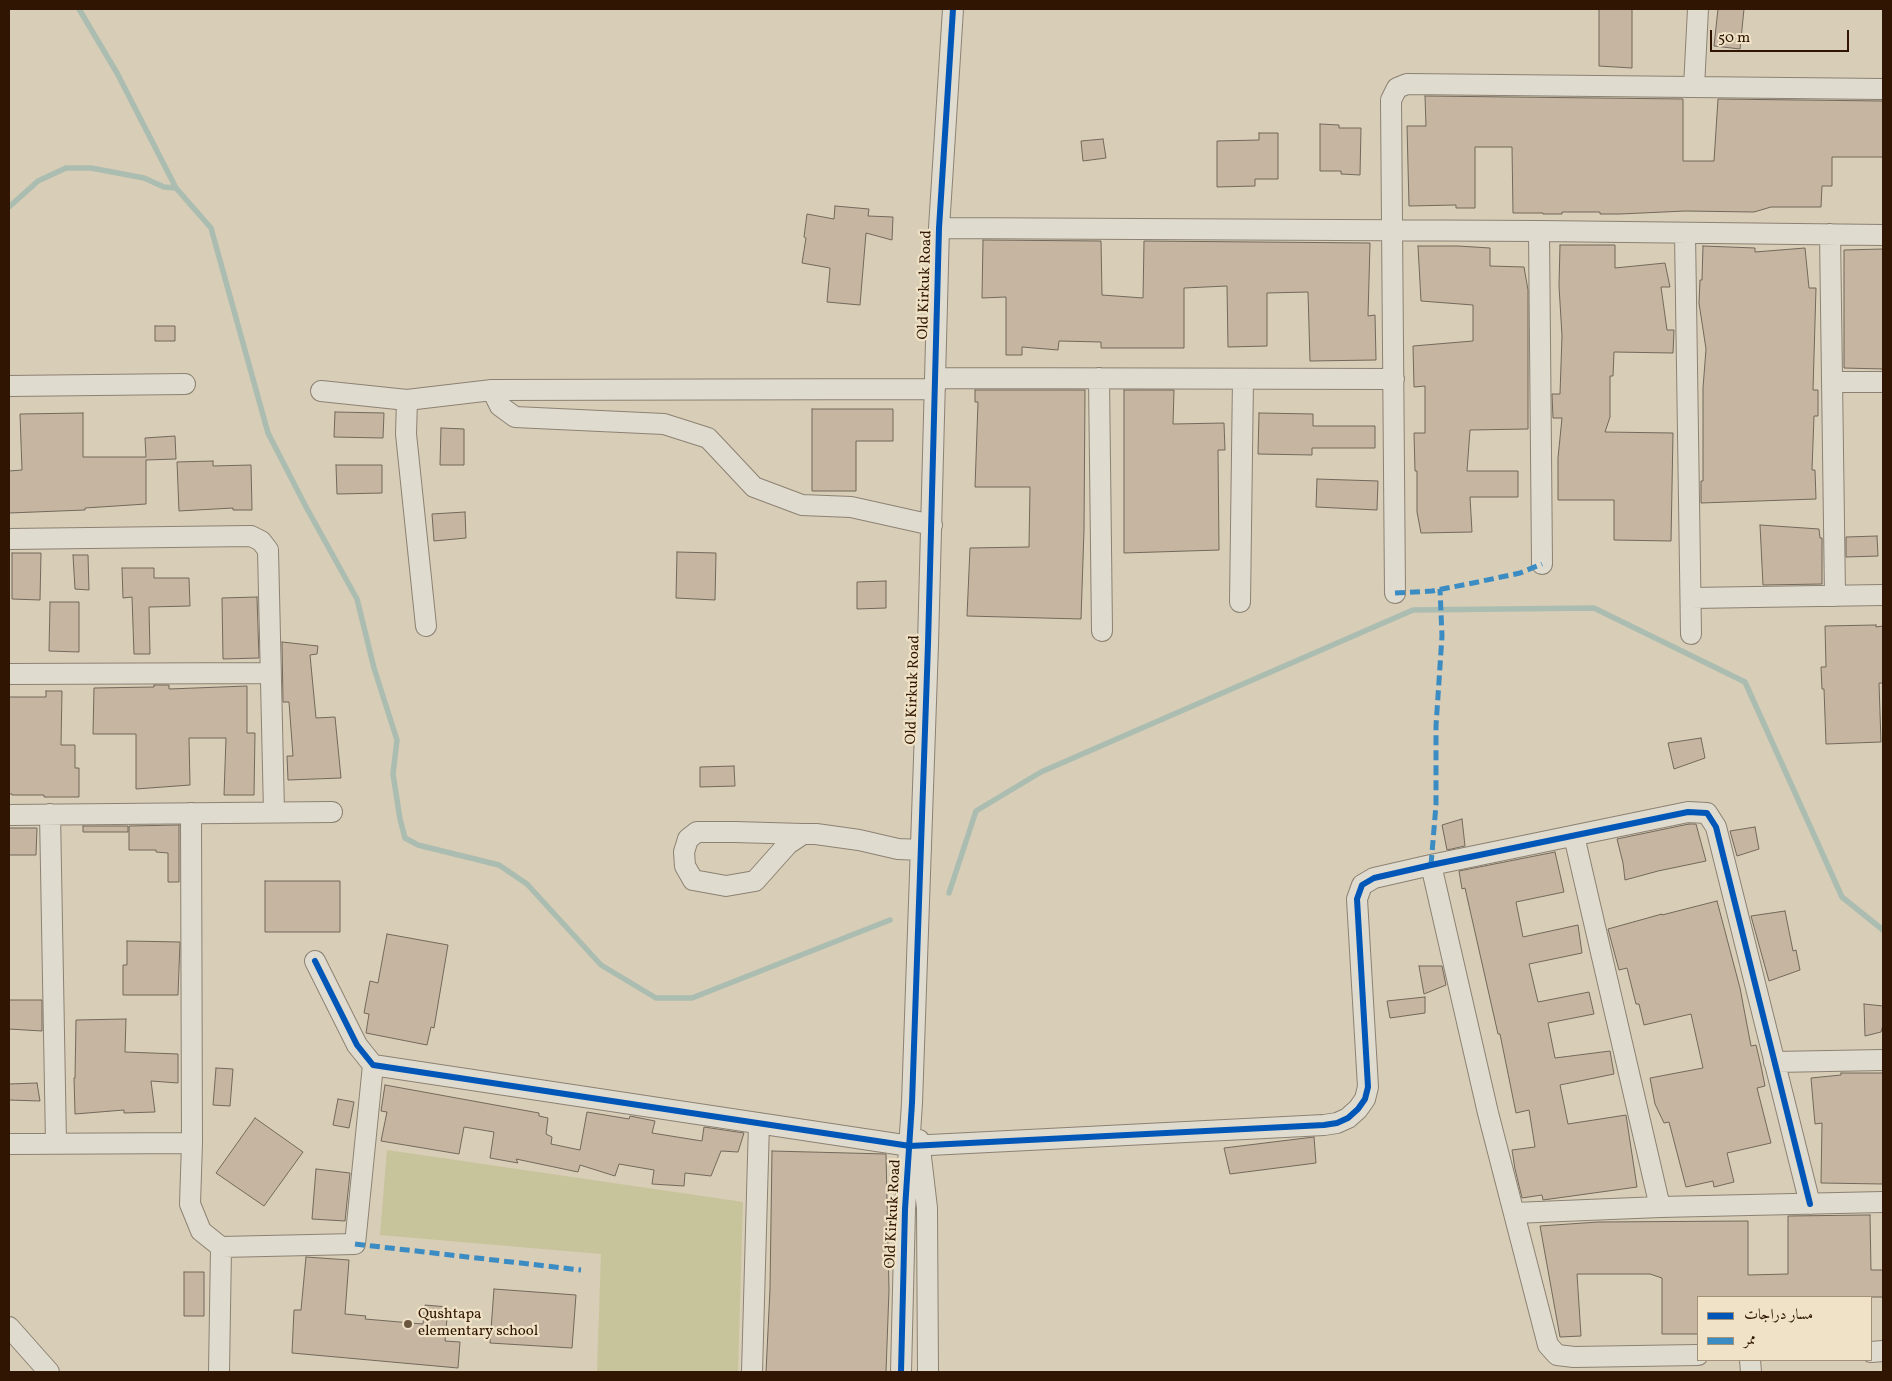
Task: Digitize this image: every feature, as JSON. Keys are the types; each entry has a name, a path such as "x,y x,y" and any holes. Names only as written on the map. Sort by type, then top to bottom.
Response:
{"street":[{"name":"Old Kirkuk Road","path":"928,1372 928,1208 915,1145 912,1103 932,525 940,228 953,9"},
{"path":"1694,87 1698,9"},
{"path":"1395,593 1391,100 1397,88 1407,84 1883,89"},
{"path":"940,228 1883,235"},
{"path":"1539,231 1542,564"},
{"path":"1685,233 1691,634"},
{"path":"1830,234 1835,596"},
{"path":"321,391 407,400 492,390 936,384 1099,378 1394,379"},
{"path":"1099,378 1102,631"},
{"path":"1240,602 1243,379"},
{"path":"1832,382 1883,382"},
{"path":"9,386 185,384"},
{"path":"492,390 500,406 514,417 664,424 708,438 754,487 802,506 851,507 932,525"},
{"path":"407,400 406,434 426,626"},
{"path":"9,539 251,536 261,541 268,550 274,812"},
{"path":"1690,598 1883,595"},
{"path":"9,674 270,673"},
{"path":"9,815 332,812"},
{"path":"315,961 357,1045 373,1065 915,1145 1324,1125 1337,1123 1348,1118 1358,1110 1365,1099 1368,1087 1357,899 1362,885 1374,878 1431,865 1688,812 1707,813 1716,827 1810,1204"},
{"path":"191,813 192,1143 190,1204 201,1231 221,1247 355,1244 373,1065"},
{"path":"50,814 56,1143"},
{"path":"803,834 788,844 755,882 726,886 693,880 685,866 684,852 688,839 697,832 803,834 859,840 898,849 921,850"},
{"path":"1574,836 1660,1207"},
{"path":"1431,865 1488,1113 1548,1344 1557,1355 1608,1364 1697,1355"},
{"path":"1774,1062 1883,1060"},
{"path":"752,1372 759,1123"},
{"path":"9,1144 192,1143"},
{"name":"Old Kirkuk Road","path":"901,1372 905,1209 915,1145"},
{"path":"1514,1213 1660,1207 1883,1202"},
{"path":"219,1372 221,1247"},
{"path":"9,1327 49,1372"}],"shaded area":[{"path":"387,1150 743,1202 738,1372 597,1372 601,1254 380,1235"}],"building":[{"path":"1599,9 1632,9 1632,68 1599,66"},
{"path":"1718,9 1744,9 1740,49 1714,46"},
{"path":"1425,96 1683,99 1683,161 1714,161 1718,99 1883,101 1883,157 1832,157 1832,186 1822,186 1821,207 1771,207 1754,212 1685,211 1600,214 1600,212 1562,212 1562,214 1543,214 1513,213 1512,147 1475,147 1475,208 1456,208 1456,205 1409,206 1407,126 1426,126"},
{"path":"1320,124 1339,125 1339,128 1361,128 1360,175 1341,174 1341,171 1320,171"},
{"path":"1259,133 1278,133 1278,179 1255,179 1255,186 1217,187 1217,141 1259,140"},
{"path":"1103,139 1106,158 1083,161 1081,141"},
{"path":"835,206 869,209 868,216 893,217 892,240 866,233 860,305 827,302 830,268 802,263 807,214 834,219"},
{"path":"983,240 1101,241 1102,295 1143,298 1144,241 1370,243 1368,316 1375,315 1376,360 1310,361 1308,292 1267,293 1267,346 1228,347 1227,286 1184,288 1184,348 1101,348 1101,342 1059,341 1058,350 1022,347 1022,355 1006,355 1006,297 982,298"},
{"path":"1560,245 1615,245 1615,268 1665,263 1670,287 1661,287 1667,330 1674,330 1673,353 1614,352 1613,376 1610,376 1610,417 1605,432 1673,433 1671,541 1614,540 1614,500 1558,500 1558,458 1562,418 1553,418 1552,394 1560,394 1562,336 1559,286"},
{"path":"1418,246 1490,248 1490,266 1524,267 1528,290 1528,429 1470,430 1467,471 1518,471 1518,497 1470,497 1472,532 1421,533 1417,512 1417,471 1415,471 1414,433 1425,433 1425,386 1414,387 1413,346 1473,341 1473,305 1421,301"},
{"path":"1703,246 1755,248 1755,252 1805,248 1809,288 1816,288 1813,390 1818,390 1818,416 1814,416 1812,470 1815,470 1816,499 1701,503 1701,481 1703,481 1703,388 1706,349 1699,303"},
{"path":"1883,249 1883,369 1844,368 1844,250"},
{"path":"155,326 175,326 175,341 155,341"},
{"path":"975,390 1085,390 1081,619 967,616 970,548 1029,547 1030,487 975,487 978,402 975,402"},
{"path":"1124,390 1174,390 1173,424 1224,423 1225,450 1218,450 1219,550 1124,553"},
{"path":"812,409 893,409 893,441 856,441 856,491 812,491"},
{"path":"335,412 384,413 383,438 334,437"},
{"path":"83,413 83,457 146,457 145,438 175,436 176,459 146,460 146,504 85,508 85,510 9,513 9,471 22,470 20,414"},
{"path":"1259,413 1313,414 1313,426 1375,426 1375,448 1312,448 1312,455 1258,454"},
{"path":"441,428 464,429 464,465 440,465"},
{"path":"213,461 213,466 251,465 252,510 233,510 233,508 179,511 177,462"},
{"path":"336,465 382,465 382,493 337,494"},
{"path":"1317,479 1378,481 1377,510 1316,507"},
{"path":"465,512 466,538 434,541 432,514"},
{"path":"1760,525 1819,529 1820,538 1822,538 1822,584 1763,585"},
{"path":"1877,536 1878,556 1846,557 1846,537"},
{"path":"677,552 716,553 715,600 676,598"},
{"path":"12,553 41,553 40,600 12,599"},
{"path":"73,555 88,555 89,590 75,589"},
{"path":"122,568 154,568 154,578 189,578 190,606 149,607 150,654 134,654 132,597 123,598"},
{"path":"886,581 886,608 857,609 857,582"},
{"path":"257,597 259,658 223,659 222,598"},
{"path":"50,602 79,602 79,652 49,651"},
{"path":"1876,625 1876,627 1883,626 1883,683 1879,683 1881,742 1826,744 1824,689 1822,689 1821,667 1826,667 1825,626"},
{"path":"282,642 318,646 317,654 310,655 316,718 335,717 341,778 288,780 287,756 293,756 289,702 283,702"},
{"path":"154,685 169,685 169,689 247,686 247,733 255,733 254,795 224,795 226,738 189,738 190,785 136,789 136,734 93,734 94,688 154,687"},
{"path":"46,691 62,691 61,745 75,745 75,768 79,768 79,797 9,794 9,697 46,697"},
{"path":"1701,738 1705,758 1674,769 1668,743"},
{"path":"734,766 735,786 700,787 700,767"},
{"path":"1462,819 1465,846 1447,850 1442,825"},
{"path":"1696,824 1706,861 1625,880 1617,839"},
{"path":"179,825 179,882 168,882 168,853 156,852 156,850 129,850 129,826"},
{"path":"83,826 128,826 128,832 83,832"},
{"path":"1755,827 1759,849 1737,856 1730,831"},
{"path":"9,828 37,828 36,855 9,855"},
{"path":"1555,852 1564,892 1516,902 1523,937 1578,925 1582,953 1529,964 1538,1002 1589,992 1594,1014 1548,1023 1555,1058 1610,1051 1614,1074 1560,1085 1568,1124 1626,1115 1637,1187 1543,1200 1542,1195 1522,1198 1512,1150 1535,1147 1529,1110 1516,1113 1500,1034 1498,1034 1465,888 1462,889 1459,871"},
{"path":"265,881 340,881 340,932 265,932"},
{"path":"1717,901 1740,988 1751,1046 1756,1045 1761,1066 1765,1086 1757,1088 1771,1143 1727,1153 1734,1182 1714,1187 1713,1181 1686,1187 1669,1122 1664,1123 1655,1104 1650,1078 1703,1068 1691,1014 1644,1025 1639,1004 1636,1004 1627,968 1619,970 1608,929"},
{"path":"1785,911 1793,951 1796,950 1800,970 1769,981 1751,916"},
{"path":"387,934 448,945 434,1028 431,1027 427,1045 366,1033 369,1014 364,1013 370,981 378,983"},
{"path":"127,941 180,942 178,995 123,995 123,965 127,965"},
{"path":"1419,966 1442,966 1446,985 1424,994"},
{"path":"1425,997 1425,1013 1390,1018 1387,1001"},
{"path":"9,1000 42,1000 42,1031 9,1029"},
{"path":"1864,1004 1883,1006 1881,1032 1865,1036"},
{"path":"126,1019 125,1052 178,1054 178,1083 151,1081 155,1112 124,1113 124,1110 75,1114 76,1020"},
{"path":"216,1068 233,1069 230,1106 213,1105"},
{"path":"1841,1073 1883,1073 1883,1184 1821,1183 1822,1123 1815,1124 1811,1078 1841,1075"},
{"path":"37,1083 40,1101 9,1100 9,1084"},
{"path":"385,1085 539,1113 539,1116 548,1118 546,1134 552,1137 551,1144 580,1150 587,1112 629,1119 630,1116 655,1121 652,1133 702,1141 704,1127 744,1133 738,1152 721,1151 711,1176 685,1173 684,1186 652,1184 654,1170 619,1164 615,1176 580,1165 578,1172 516,1159 518,1163 490,1158 494,1132 464,1127 459,1154 381,1141 387,1112 381,1111"},
{"path":"338,1099 354,1102 349,1128 333,1125"},
{"path":"255,1118 303,1152 264,1206 216,1173"},
{"path":"1314,1137 1316,1163 1230,1174 1224,1148"},
{"path":"772,1151 886,1154 889,1290 886,1372 766,1372 770,1289"},
{"path":"316,1169 350,1173 345,1221 312,1219"},
{"path":"1870,1215 1871,1270 1883,1270 1883,1297 1697,1296 1697,1334 1662,1334 1662,1278 1650,1274 1577,1274 1581,1336 1560,1337 1540,1226 1598,1222 1748,1221 1748,1275 1788,1274 1788,1216"},
{"path":"306,1257 349,1260 345,1314 366,1316 365,1319 423,1324 425,1305 448,1307 445,1341 460,1342 458,1368 292,1353 294,1310 301,1310"},
{"path":"184,1272 204,1272 204,1316 184,1316"},
{"path":"494,1289 576,1295 572,1348 490,1343"}],"waterway":[{"path":"79,9 117,73 176,188"},
{"path":"9,207 38,181 66,168 91,168 144,178 164,187 176,188 211,228 268,433 357,599 374,668 397,740 393,774 405,838 418,845 499,865 527,884 601,965 656,998 692,998 890,920"},
{"path":"949,893 976,811 1041,772 1413,610 1594,608 1745,682 1842,897 1883,930"}],"marked path":[{"path":"1395,593 1432,591 1473,583 1520,573 1542,564"},
{"path":"1431,865 1436,805 1436,726 1442,636 1440,589"},
{"path":"355,1244 581,1270"}],"cycle path":[{"path":"901,1372 905,1209 912,1103 928,644 939,228 953,9"},
{"path":"315,961 357,1045 373,1065 910,1146 1324,1125 1337,1123 1348,1118 1365,1099 1368,1087 1357,899 1362,885 1374,878 1431,865 1688,812 1707,813 1716,827 1810,1204"}],"place":[{"name":"Qushtapa elementary school","path":"408,1324"}]}
